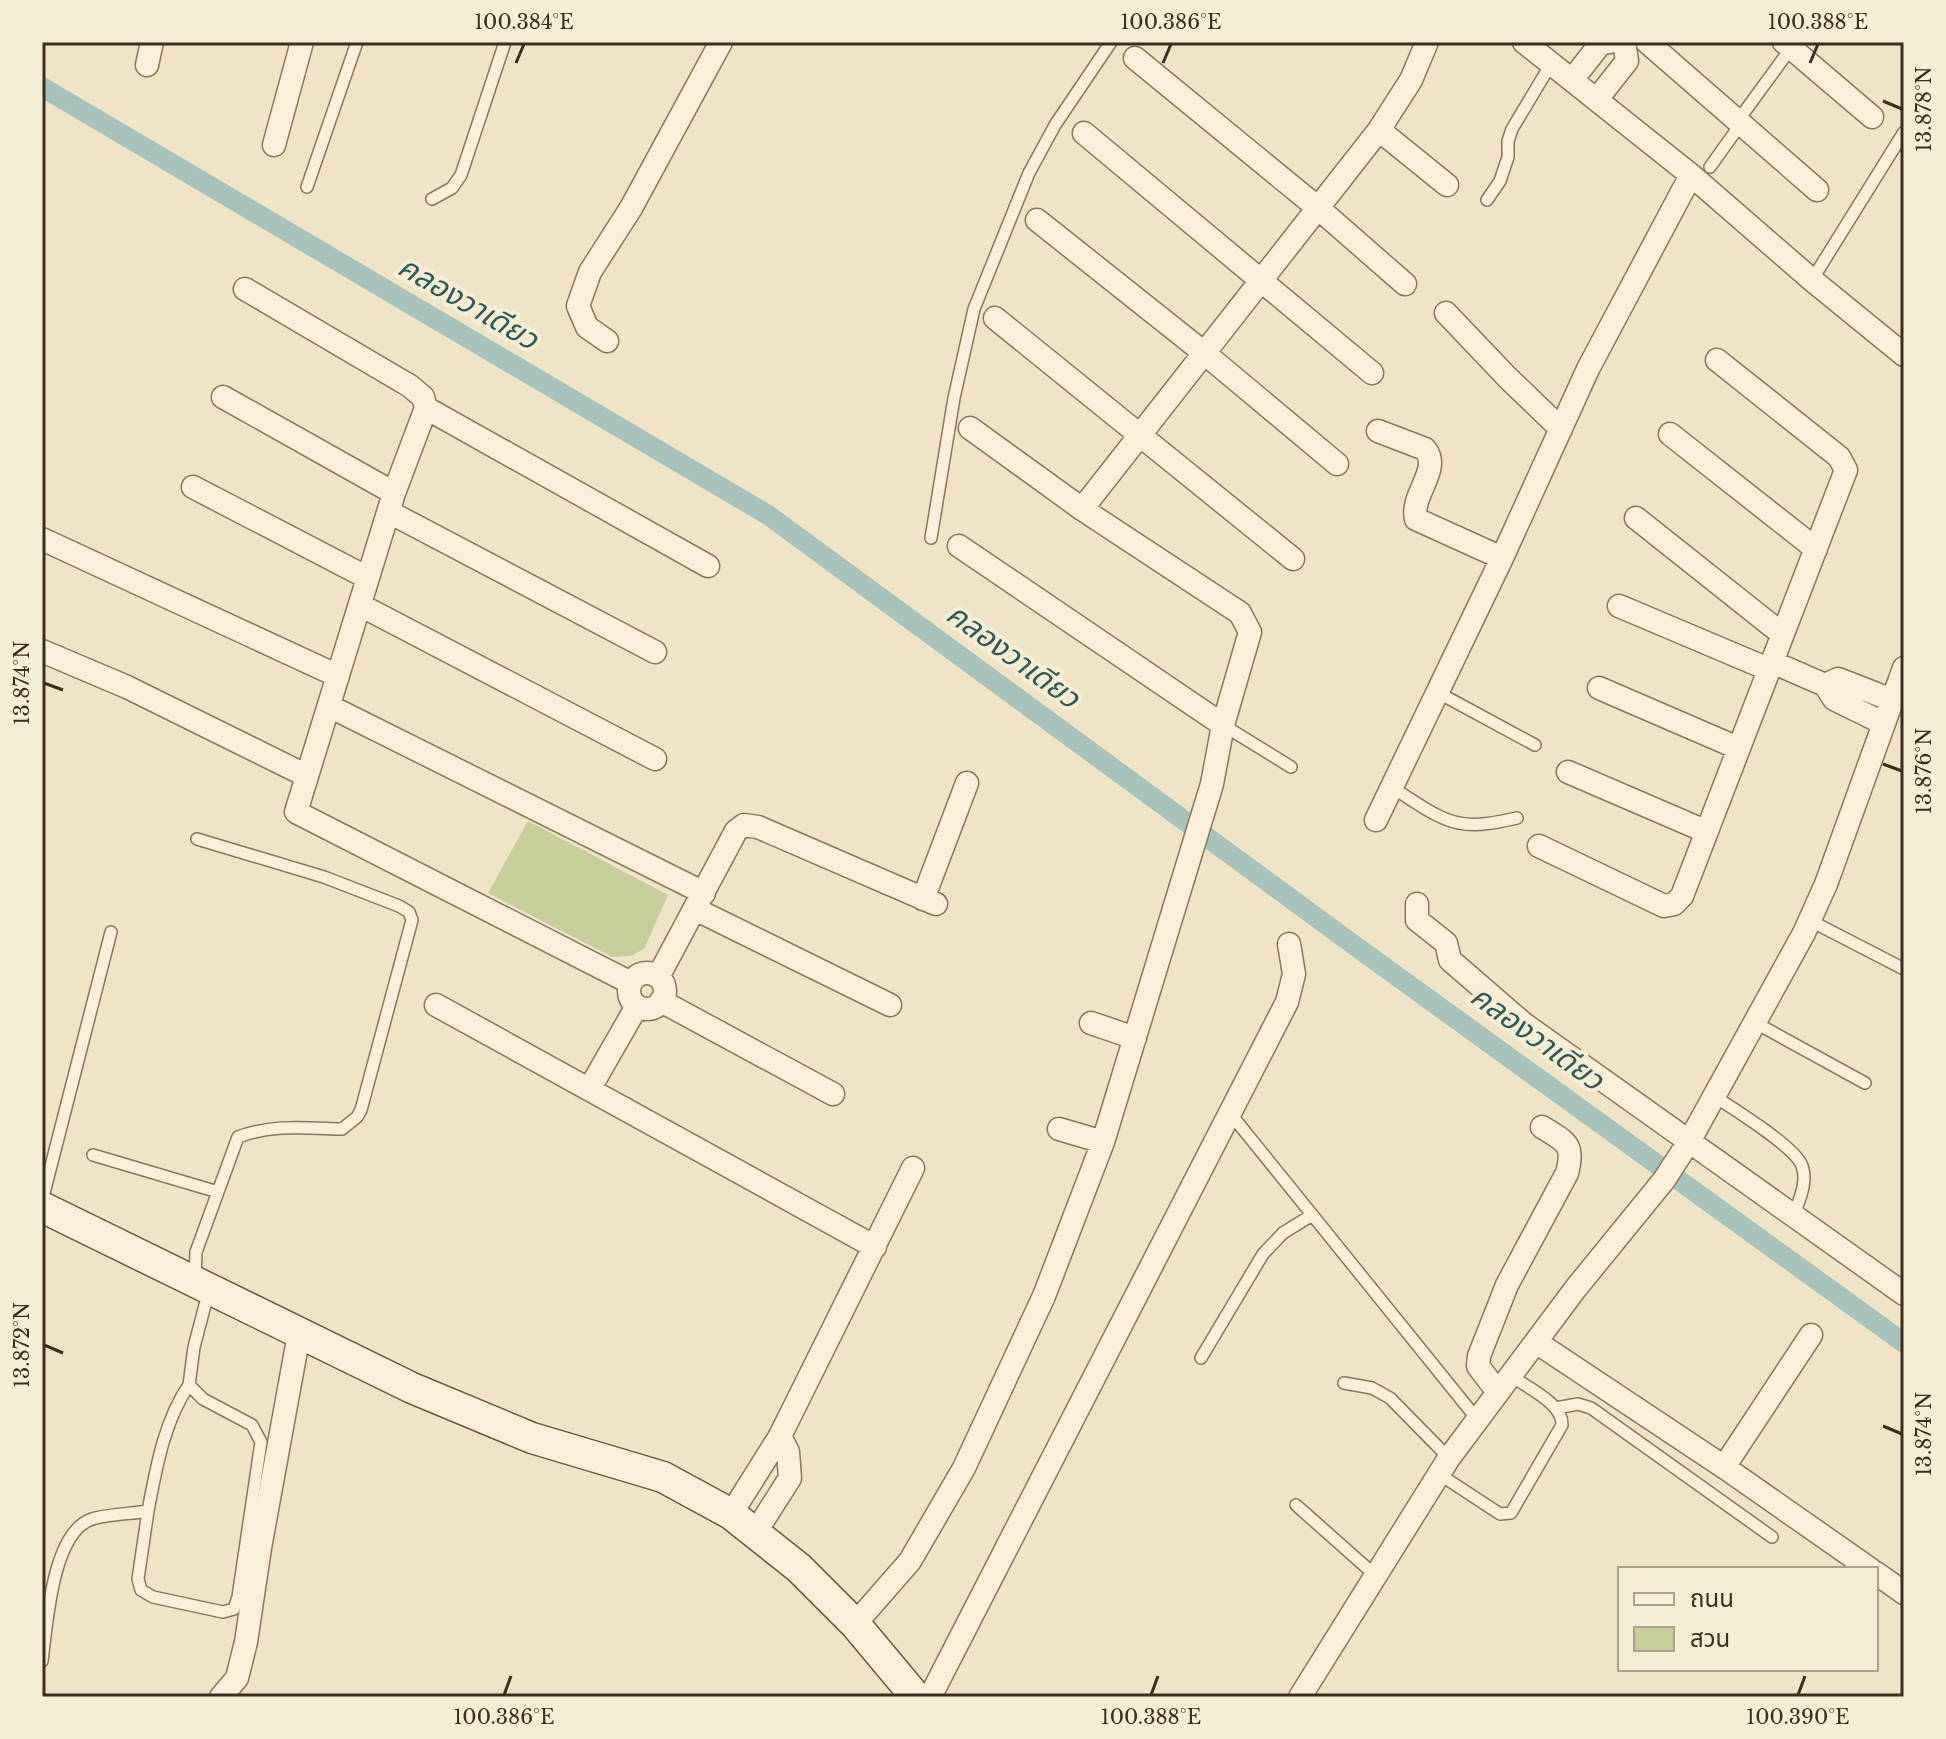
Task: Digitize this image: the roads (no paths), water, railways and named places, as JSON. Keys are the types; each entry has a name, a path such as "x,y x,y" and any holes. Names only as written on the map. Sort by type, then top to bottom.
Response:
{"street":[{"path":"147,65 152,42"},
{"path":"274,145 302,42"},
{"path":"607,341 587,327 578,306 590,272 631,208 721,42"},
{"path":"1082,509 1379,130 1411,80 1427,42"},
{"path":"1524,42 1597,99 1700,171 1812,280 1904,355"},
{"path":"1572,80 1601,43 1610,42"},
{"path":"1597,99 1627,61 1624,42"},
{"path":"1647,42 1817,190"},
{"path":"1788,44 1872,117"},
{"path":"1135,58 1318,208 1405,284"},
{"path":"1379,130 1447,185"},
{"path":"1084,133 1372,373"},
{"path":"1376,820 1502,558 1588,369 1700,171"},
{"path":"1037,220 1337,464"},
{"path":"245,289 410,386 423,397 426,408 392,502 296,812 508,923 631,983"},
{"path":"1446,313 1561,429"},
{"path":"995,318 1293,559"},
{"path":"1539,846 1664,906 1674,904 1682,896 1846,470 1839,457 1717,360"},
{"path":"223,397 392,502 655,652"},
{"path":"426,408 708,566"},
{"path":"855,1624 910,1561 964,1468 1044,1296 1103,1142 1212,784 1223,725 1250,632 1240,613 1082,509 970,428"},
{"path":"1378,431 1425,449 1430,455 1432,463 1414,510 1416,519 1502,558"},
{"path":"1670,434 1816,549"},
{"path":"193,487 368,578"},
{"path":"1636,518 1782,634"},
{"path":"42,539 338,676"},
{"path":"959,546 1223,725"},
{"path":"360,605 655,759"},
{"path":"1619,606 1825,685 1834,699 1883,723"},
{"path":"42,651 127,687 307,776"},
{"path":"1300,1697 1444,1466 1504,1383 1664,1180 1686,1146 1826,884 1904,668"},
{"path":"1825,685 1838,679 1892,700"},
{"path":"1599,688 1738,748"},
{"path":"329,706 700,901 890,1005"},
{"path":"1568,772 1705,831"},
{"path":"658,977 736,831 744,825 758,827 930,901 967,783"},
{"path":"1417,904 1417,920 1446,943 1450,960 1536,1033 1686,1146 1794,1215 1904,1294"},
{"path":"930,1697 1287,1002 1294,974 1289,944"},
{"path":"643,973 658,977 665,991 661,1001 647,1009 637,1006 629,994 631,983 643,973"},
{"path":"661,1001 833,1094"},
{"path":"436,1005 875,1247"},
{"path":"590,1088 637,1006"},
{"path":"1091,1023 1135,1038"},
{"path":"1504,1383 1478,1366 1479,1356 1507,1285 1567,1173 1572,1155 1568,1145 1542,1127"},
{"path":"1059,1129 1103,1142"},
{"path":"731,1514 780,1436 913,1168"},
{"path":"42,1204 412,1388 532,1438 663,1477 731,1514 799,1568 855,1624 916,1697"},
{"path":"221,1697 237,1678 246,1642 299,1334"},
{"path":"1724,1467 1811,1335"},
{"path":"1536,1342 1867,1567"},
{"path":"755,1533 790,1478 788,1452 780,1436"},
{"path":"1878,1574 1904,1593"}],"lane":[{"path":"307,187 357,42"},
{"path":"432,199 452,188 461,175 505,42"},
{"path":"931,538 954,398 974,309 1029,173 1055,125 1111,42"},
{"path":"1700,171 1738,124 1788,44"},
{"path":"1487,200 1500,181 1512,129 1551,64"},
{"path":"1812,280 1904,132"},
{"path":"1437,692 1535,745"},
{"path":"1223,725 1291,767"},
{"path":"1391,787 1441,817 1458,823 1483,824 1517,818"},
{"path":"189,1385 203,1399 252,1425 261,1442 238,1597 234,1609 223,1612 153,1597 141,1590 138,1579 148,1511 176,1404 189,1385 202,1286 196,1252 238,1137 260,1129 342,1129 357,1117 412,920 409,912 399,906 324,877 197,839"},
{"path":"1809,920 1904,969"},
{"path":"42,1204 111,932"},
{"path":"1754,1021 1865,1083"},
{"path":"1713,1096 1792,1151 1802,1166 1804,1186 1794,1215"},
{"path":"1230,1113 1477,1419"},
{"path":"93,1155 218,1192"},
{"path":"1201,1358 1263,1254 1283,1233 1312,1215"},
{"path":"1344,1383 1372,1388 1390,1398 1444,1466 1500,1514 1511,1513 1562,1425 1556,1408 1504,1383"},
{"path":"1556,1408 1578,1404 1591,1408 1772,1537"},
{"path":"1296,1505 1376,1576"},
{"path":"42,1661 58,1572 68,1541 77,1528 93,1519 148,1511"}],"waterway":[{"name":"คลองวาเดียว","path":"42,87 768,515 1904,1343"}]}
